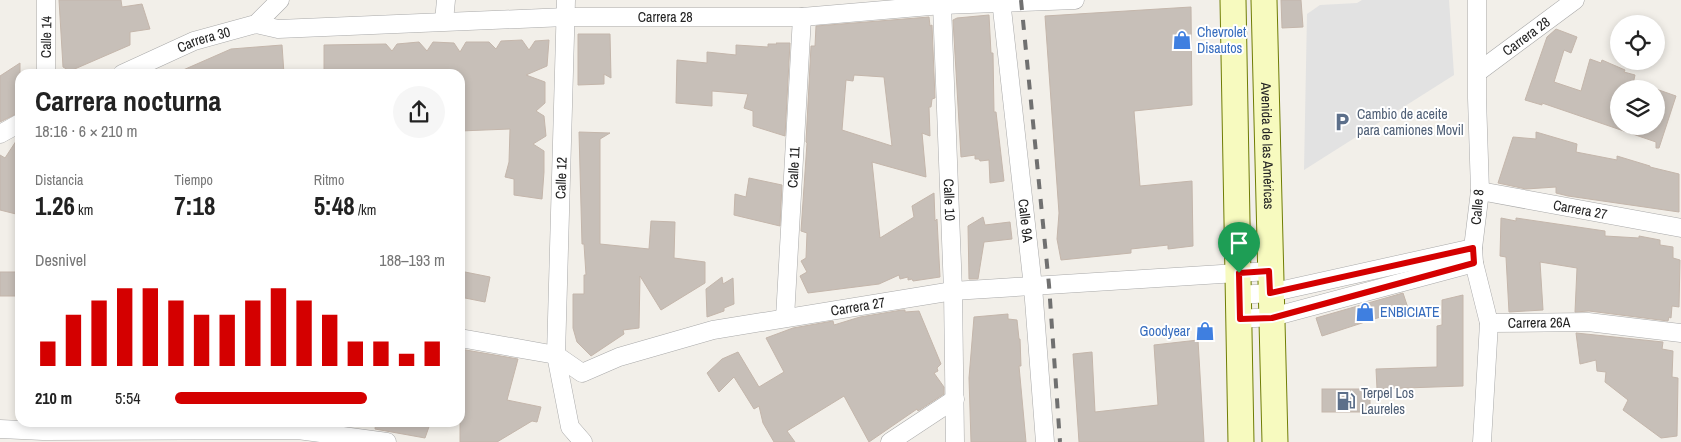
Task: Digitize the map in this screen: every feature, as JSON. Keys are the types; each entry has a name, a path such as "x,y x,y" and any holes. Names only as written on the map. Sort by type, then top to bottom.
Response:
{"main road":[{"path":"1233,0 1241,442"},
{"name":"Avenida de las Américas","path":"1264,0 1275,442"}],"street":[{"name":"Calle 14","path":"46,0 46,69"},
{"name":"Carrera 30","path":"133,69 194,42 256,24 280,0"},
{"path":"444,21 446,0"},
{"name":"Carrera 28","path":"256,24 278,29 444,21 566,8 802,18 941,2 1075,0"},
{"name":"Calle 8","path":"1477,0 1477,98 1480,191 1473,255 1489,323 1482,442"},
{"name":"Carrera 28","path":"1478,72 1575,0"},
{"name":"Calle 9A","path":"1001,1 1033,287 1045,442"},
{"name":"Calle 10","path":"941,2 953,291 955,442"},
{"name":"Calle 12","path":"566,8 556,355 570,427 583,442"},
{"name":"Calle 11","path":"786,318 802,18"},
{"path":"0,134 15,126"},
{"name":"Carrera 27","path":"1480,191 1681,228"},
{"name":"Carrera 27","path":"1239,296 1272,318 1473,255"},
{"name":"Carrera 27","path":"465,339 556,355 582,373 619,357 713,330 953,291 1033,287 1239,296 1270,282 1473,255"},
{"name":"Carrera 26A","path":"1489,323 1588,322 1681,333"},
{"path":"890,442 955,399"},
{"path":"0,429 43,431 298,431 388,442"}],"shaded area":[{"name":"Cambio de aceite para camiones Movil","path":"1362,0 1449,0 1454,75 1304,170 1307,14 1320,5 1357,3"}],"building":[{"path":"59,0 121,0 122,7 142,4 150,29 130,32 130,45 75,69 63,67"},
{"path":"1281,0 1301,0 1303,27 1282,28"},
{"path":"1191,7 1192,105 1134,111 1140,186 1192,181 1193,246 1168,249 1168,245 1131,249 1131,253 1061,260 1057,239 1059,213 1045,16"},
{"path":"989,15 991,53 993,53 994,112 996,112 1004,181 990,183 989,160 980,161 975,159 975,155 961,157 953,20"},
{"path":"929,17 930,26 932,25 935,98 932,99 931,107 929,107 930,136 922,133 926,177 872,162 880,238 914,217 912,206 934,193 940,277 913,281 912,279 908,280 908,277 900,279 899,275 879,284 808,293 800,276 807,272 801,261 806,258 807,233 801,231 811,46 815,46 816,26","holes":["854,75 884,77 892,146 842,130 846,80 853,81"]},
{"path":"1556,29 1577,37 1571,53 1564,50 1554,82 1581,91 1590,59 1601,63 1602,60 1610,63 1610,70 1625,70 1624,72 1635,75 1634,80 1610,80 1610,126 1542,103 1542,105 1525,100 1547,37"},
{"path":"578,34 610,34 611,78 604,74 604,84 578,85"},
{"path":"522,40 529,50 535,41 549,40 547,66 526,75 545,82 545,103 536,111 544,116 546,136 533,144 544,151 542,199 514,195 514,179 505,177 509,162 510,129 465,131 465,69 324,69 324,45 386,44 392,51 397,44 419,42 427,51 433,42 454,43 460,52 466,42 489,42 496,49 501,41"},
{"path":"790,43 785,136 753,126 753,111 744,108 748,94 712,91 712,106 676,103 677,60 707,63 707,52 736,55 736,45 768,47 768,44"},
{"path":"282,45 284,69 185,69 231,49"},
{"path":"20,63 20,69 15,69 15,114 0,122 0,76"},
{"path":"1665,92 1676,96 1665,130"},
{"path":"579,132 610,133 600,139 600,244 649,249 651,221 675,222 674,258 705,262 705,283 661,310 640,276 639,328 623,330 624,334 591,356 577,342 573,328 573,294 584,294 584,275 586,275 584,244 582,244"},
{"path":"1536,132 1577,144 1576,152 1617,160 1617,156 1679,174 1679,212 1568,196 1556,193 1556,187 1526,189 1498,183 1513,137 1536,139"},
{"path":"1636,135 1663,135 1659,148 1656,148 1656,142"},
{"path":"15,143 15,214 0,210 0,155 5,158"},
{"path":"749,178 782,185 780,226 734,215 735,194 746,197"},
{"path":"983,217 985,225 1010,222 1012,239 984,242 978,279 969,279 968,226"},
{"path":"1501,218 1516,221 1516,218 1605,231 1605,236 1639,238 1639,236 1660,240 1660,245 1673,247 1673,258 1680,260 1679,307 1672,306 1671,318 1669,317 1668,321 1589,311 1575,312 1577,268 1540,262 1543,310 1509,312 1506,257 1500,256"},
{"path":"0,272 15,272 15,296 0,296"},
{"path":"465,272 490,277 485,302 465,298"},
{"path":"722,277 723,284 733,278 734,304 724,308 724,311 707,317 706,289"},
{"path":"1403,293 1408,308 1322,336 1316,318"},
{"path":"1463,295 1463,386 1377,389 1376,369 1437,367 1437,326 1442,325 1442,300"},
{"path":"905,310 905,312 919,311 941,364 937,368 938,371 934,373 944,387 944,394 918,411 917,409 869,442 844,396 787,431 795,442 774,442 763,423 759,406 754,409 734,377 719,392 707,373 722,359 738,352 759,387 784,372 766,338 793,328 833,321 834,325 860,317"},
{"path":"1008,314 1008,319 1017,320 1020,339 1021,366 1019,366 1026,442 971,442 969,378 974,317"},
{"path":"1576,333 1663,342 1662,349 1673,351 1672,377 1678,378 1677,436 1661,438 1623,410 1628,400 1605,382 1606,372 1597,371 1596,360 1580,364"},
{"path":"1198,340 1204,442 1079,442 1073,354 1092,352 1095,412 1158,405 1154,345"},
{"path":"465,350 518,359 507,400 541,407 537,422 532,421 497,442 460,442 460,427 465,427"},
{"name":"Terpel Los Laureles","path":"1322,389 1370,389 1370,412 1322,412"},
{"path":"375,427 429,427 425,438 375,429"}],"railway":[{"path":"1021,0 1049,285 1060,442"}],"place":[{"name":"Chevrolet Disautos","path":"1182,40"},
{"name":"Cambio de aceite para camiones Movil","path":"1342,122"},
{"name":"ENBICIATE","path":"1365,312"},
{"name":"Goodyear","path":"1205,331"},
{"name":"Terpel Los Laureles","path":"1346,401"}],"route":[{"path":"1473,248 1474,263 1272,318 1240,319 1239,273 1269,271 1270,293 1473,248"}]}
